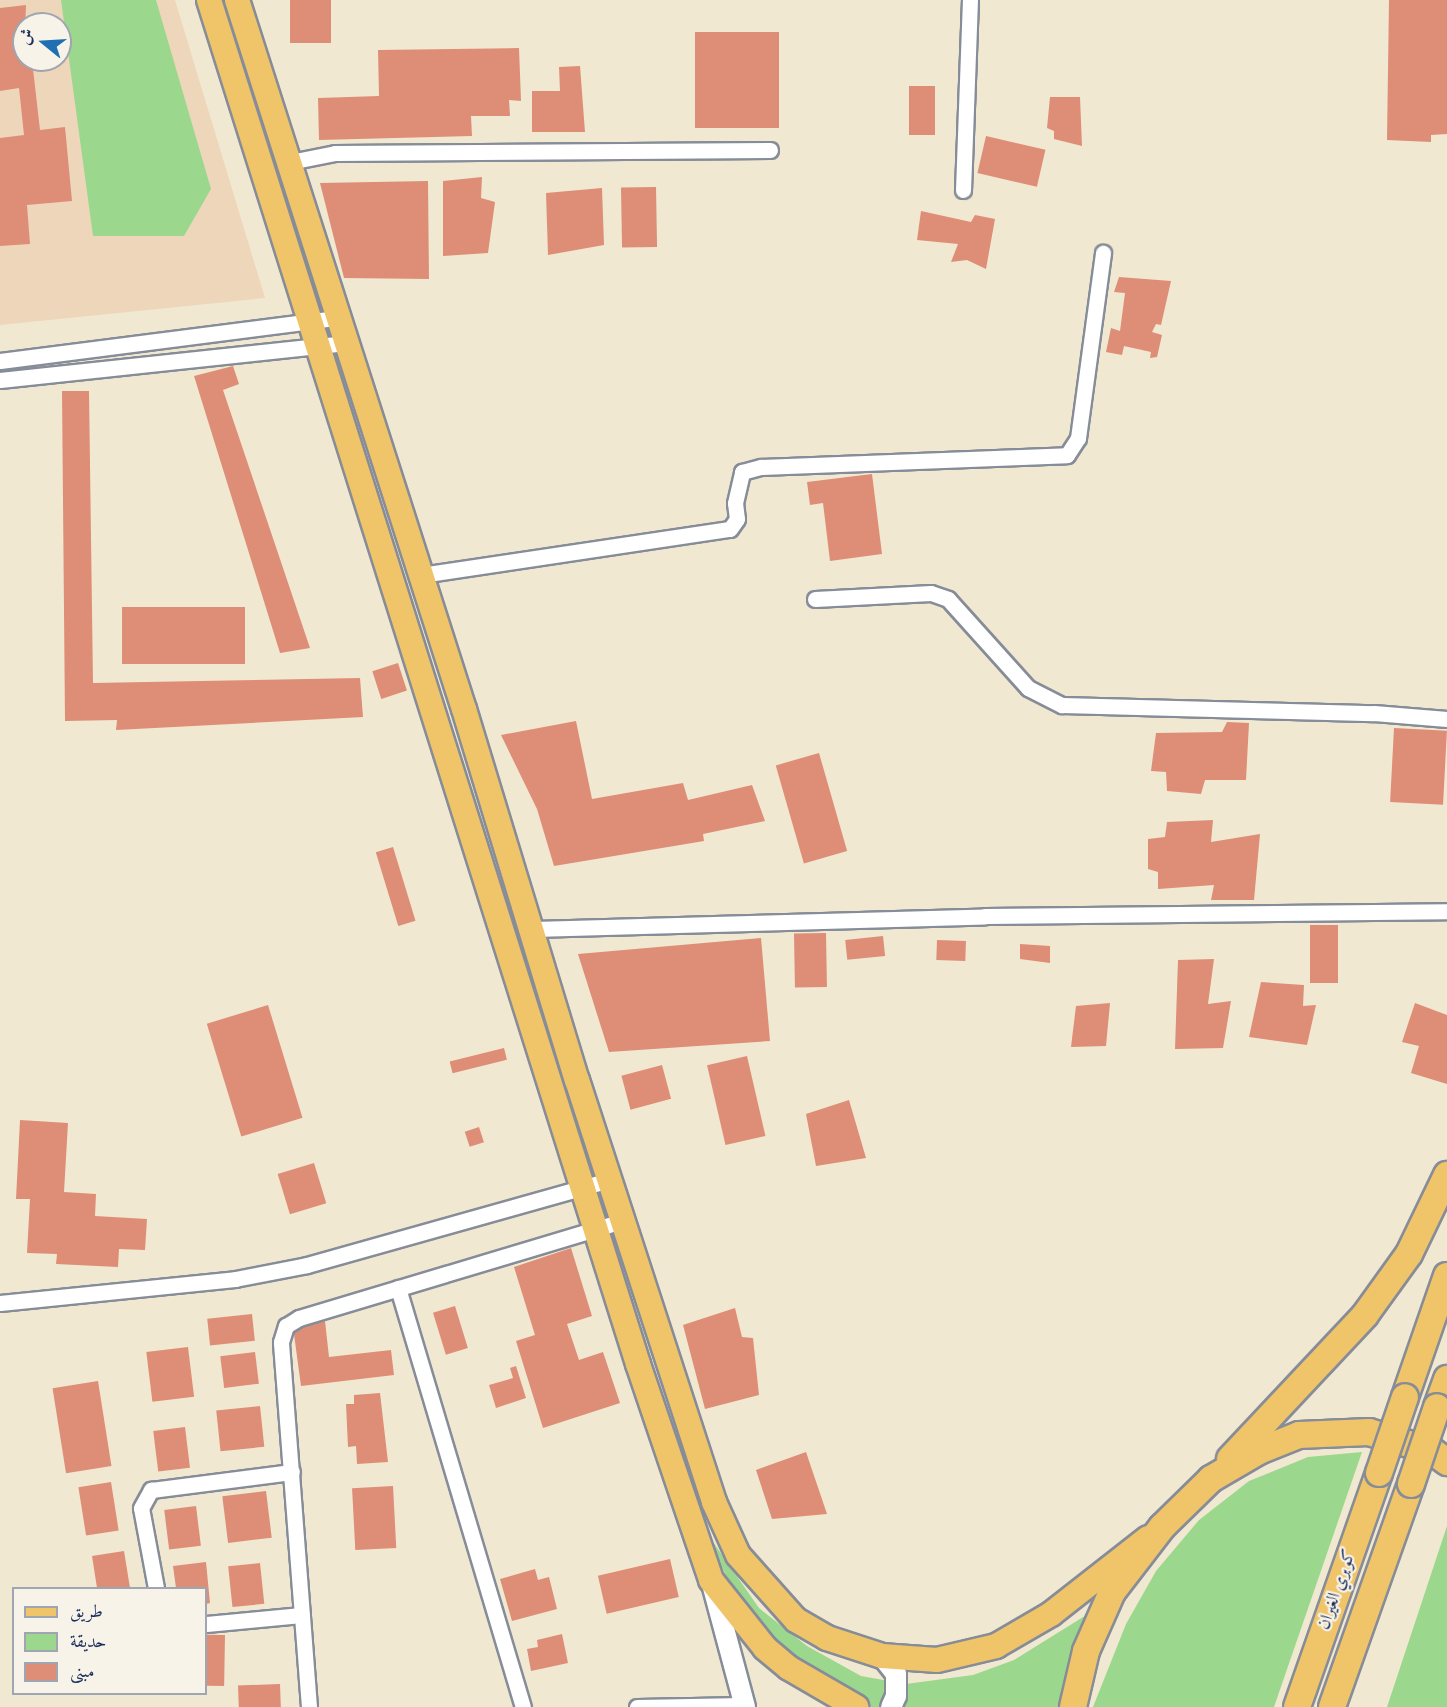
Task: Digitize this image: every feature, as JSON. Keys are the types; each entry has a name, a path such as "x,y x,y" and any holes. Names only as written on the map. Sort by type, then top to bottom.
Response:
{"highway":[{"path":"1073,1707 1086,1652 1112,1592 1162,1527 1211,1479 1365,1315 1409,1254 1447,1175"},
{"name":"كوبري الغيران","path":"1297,1707 1447,1276"},
{"name":"كوبري الغيران","path":"1332,1707 1447,1379"},
{"path":"1211,1479 1259,1451 1299,1435 1369,1432 1432,1451 1447,1462"}],"main road":[{"path":"209,0 320,345 686,1514 711,1580 765,1648 789,1668 856,1707"},
{"path":"237,0 533,929 622,1221 714,1502 738,1555 796,1620 827,1638 882,1656 937,1660 996,1646 1051,1614 1162,1527"}],"street":[{"path":"963,190 970,0"},
{"path":"290,162 335,153 770,150"},
{"path":"421,575 730,529 737,519 735,502 742,472 761,467 1067,455 1078,438 1103,253"},
{"path":"0,361 83,353 338,318"},
{"path":"0,380 346,343"},
{"path":"83,353 85,372"},
{"path":"815,599 931,593 948,599 1028,688 1062,705 1374,712 1447,719"},
{"path":"533,929 868,918 1447,910"},
{"path":"0,1303 235,1279 307,1265 609,1180"},
{"path":"309,1707 281,1342 286,1326 299,1318 622,1221"},
{"path":"398,1288 523,1707"},
{"path":"156,1587 141,1508 151,1490 292,1472"},
{"path":"637,1707 745,1706 711,1580"},
{"path":"207,1624 302,1615"},
{"path":"882,1656 896,1674 896,1696 891,1707"}],"shaded area":[{"path":"0,0 175,0 265,298 0,325"}],"green space":[{"path":"61,0 156,0 211,189 184,236 93,236 71,72 72,12 63,12"},
{"path":"1362,1452 1274,1707 1093,1707 1126,1624 1156,1571 1199,1520 1249,1481 1308,1457"},
{"path":"1447,1526 1447,1707 1387,1707"},
{"path":"704,1529 759,1608 807,1646 861,1676 906,1684 973,1675 1014,1660 1096,1609 1083,1629 1068,1671 1060,1707 872,1707 766,1639 737,1599"}],"building":[{"path":"290,0 331,0 331,43 290,43"},
{"path":"1389,0 1447,0 1447,134 1431,135 1431,142 1387,140"},
{"path":"26,5 26,12 12,12 12,72 33,72 40,130 65,127 72,201 27,205 30,244 0,246 0,138 24,135 19,88 0,91 0,8"},
{"path":"695,32 779,32 779,128 695,128"},
{"path":"519,48 521,101 509,100 510,116 471,116 472,136 319,140 318,98 379,96 378,50"},
{"path":"580,66 585,132 532,132 532,91 560,91 559,67"},
{"path":"909,86 935,86 935,135 909,135"},
{"path":"1050,97 1080,97 1082,146 1054,139 1054,131 1047,128"},
{"path":"986,136 1045,150 1037,187 977,173"},
{"path":"482,177 481,198 495,202 488,253 443,256 443,181"},
{"path":"428,181 429,279 344,278 320,183"},
{"path":"656,187 657,247 622,248 621,188"},
{"path":"602,188 604,245 548,255 546,193"},
{"path":"921,211 971,222 975,215 995,219 986,269 967,260 951,262 958,244 917,240"},
{"path":"1119,277 1171,281 1161,325 1156,324 1152,332 1162,335 1157,357 1150,358 1151,352 1124,346 1122,355 1106,352 1111,328 1120,331 1125,293 1114,292"},
{"path":"233,366 239,384 223,390 310,648 280,653 194,376"},
{"path":"62,391 89,391 93,683 360,678 363,717 116,730 117,720 65,721"},
{"path":"872,474 882,554 830,561 823,503 810,505 807,482"},
{"path":"122,607 245,607 245,664 122,664"},
{"path":"398,663 407,691 381,699 372,671"},
{"path":"576,721 592,799 683,783 688,800 752,785 765,821 703,834 704,841 554,866 537,809 501,735"},
{"path":"1227,722 1249,723 1246,780 1205,780 1201,794 1167,791 1166,772 1151,771 1156,733 1222,732"},
{"path":"1394,728 1447,731 1443,805 1390,802"},
{"path":"819,753 847,851 804,863 776,765"},
{"path":"1213,820 1211,842 1260,834 1254,900 1211,900 1214,885 1158,889 1158,872 1148,869 1148,839 1165,837 1167,822"},
{"path":"393,847 416,921 398,926 376,852"},
{"path":"1310,925 1338,925 1338,983 1310,983"},
{"path":"826,933 827,987 795,988 794,934"},
{"path":"883,936 885,956 847,960 845,940"},
{"path":"761,938 770,1041 609,1052 578,954"},
{"path":"937,940 966,941 965,961 936,960"},
{"path":"1020,944 1050,946 1050,963 1020,959"},
{"path":"1214,959 1208,1004 1231,1001 1223,1048 1175,1049 1178,960"},
{"path":"1261,982 1304,985 1303,1006 1316,1005 1307,1045 1249,1037"},
{"path":"1110,1003 1106,1046 1071,1047 1076,1006"},
{"path":"1415,1003 1447,1015 1447,1084 1411,1073 1419,1046 1402,1042"},
{"path":"268,1005 302,1118 241,1137 207,1024"},
{"path":"504,1048 507,1060 453,1073 450,1062"},
{"path":"747,1056 765,1136 725,1145 707,1065"},
{"path":"662,1065 671,1099 630,1110 621,1076"},
{"path":"849,1100 866,1158 816,1166 806,1114"},
{"path":"20,1120 68,1123 64,1192 96,1194 95,1216 147,1219 145,1250 119,1249 118,1267 56,1264 57,1254 27,1253 30,1199 16,1199"},
{"path":"479,1127 484,1142 470,1147 465,1132"},
{"path":"314,1163 326,1203 290,1214 278,1174"},
{"path":"571,1248 592,1316 567,1324 579,1360 603,1352 620,1403 543,1428 516,1341 535,1335 514,1267"},
{"path":"455,1306 468,1348 446,1355 433,1313"},
{"path":"735,1308 742,1337 753,1338 759,1395 705,1409 683,1325"},
{"path":"252,1314 255,1341 210,1346 207,1319"},
{"path":"325,1321 329,1357 391,1350 394,1375 301,1386 293,1327"},
{"path":"188,1347 194,1397 152,1402 146,1352"},
{"path":"255,1352 259,1384 224,1388 220,1356"},
{"path":"516,1366 526,1398 496,1408 489,1385 513,1378 510,1368"},
{"path":"98,1381 111,1466 66,1473 53,1388"},
{"path":"380,1393 388,1462 357,1464 356,1446 348,1447 346,1404 354,1404 354,1395"},
{"path":"260,1406 264,1447 221,1451 216,1411"},
{"path":"185,1427 190,1468 158,1472 153,1431"},
{"path":"806,1452 827,1514 772,1519 756,1470"},
{"path":"111,1482 119,1530 86,1536 78,1487"},
{"path":"393,1486 396,1548 355,1550 352,1488"},
{"path":"266,1491 272,1538 228,1543 222,1496"},
{"path":"196,1506 201,1546 169,1550 164,1510"},
{"path":"124,1551 130,1587 97,1587 92,1556"},
{"path":"670,1559 679,1597 607,1614 598,1576"},
{"path":"206,1562 210,1603 207,1604 207,1587 176,1587 173,1566"},
{"path":"260,1563 264,1604 232,1607 228,1566"},
{"path":"535,1569 538,1580 549,1577 557,1609 512,1621 500,1579"},
{"path":"562,1634 568,1663 531,1671 527,1649 538,1647 537,1640"},
{"path":"207,1635 225,1635 224,1686 207,1686"},
{"path":"280,1684 281,1707 239,1707 238,1685"}]}
